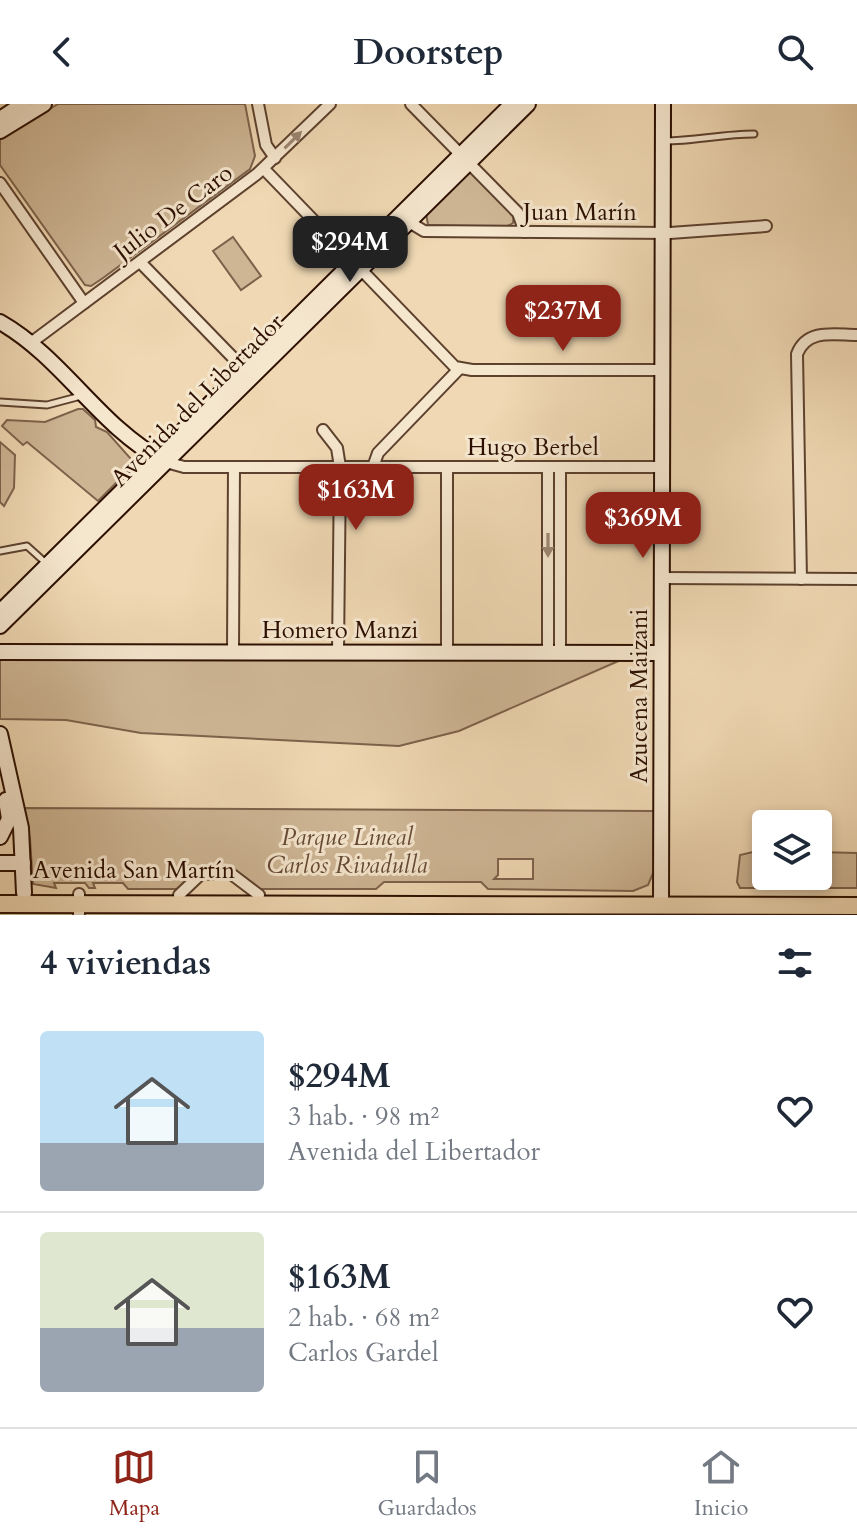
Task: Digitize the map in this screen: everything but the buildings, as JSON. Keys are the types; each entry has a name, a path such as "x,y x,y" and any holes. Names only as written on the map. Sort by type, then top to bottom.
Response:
{"highway":[{"name":"Avenida San Martín","path":"0,893 24,893 79,905 179,895 230,905 259,895 377,906"},
{"name":"Avenida San Martín","path":"0,904 857,906"}],"main road":[{"path":"0,119 23,104"},
{"path":"0,131 44,104"},
{"name":"Avenida del Libertador","path":"0,626 51,569 464,159 512,104"},
{"name":"Avenida del Libertador","path":"464,159 528,104"},
{"name":"Azucena Maizani","path":"661,905 663,104"},
{"name":"Avenida del Libertador","path":"161,460 244,369 357,266"},
{"path":"0,322 32,342 132,441 161,460"},
{"name":"Avenida del Libertador","path":"0,612 51,569"},
{"name":"Homero Manzi","path":"0,649 661,653"},
{"path":"0,734 20,820 24,893"},
{"path":"0,772 9,815 0,837"},
{"path":"0,863 23,863"}],"street":[{"path":"258,104 266,145 275,158"},
{"name":"Julio De Caro","path":"32,342 264,169 330,104"},
{"path":"411,104 520,216 525,232"},
{"path":"264,169 459,369 662,370"},
{"path":"0,183 84,303"},
{"name":"Juan Marín","path":"404,219 421,231 663,233 766,226"},
{"path":"140,262 244,369"},
{"path":"801,579 797,354 803,343 814,336 857,335"},
{"path":"373,467 378,453 459,369"},
{"path":"323,430 337,448 340,467 338,652"},
{"name":"Hugo Berbel","path":"161,460 180,467 662,467"},
{"path":"233,651 234,467"},
{"path":"447,467 447,652"},
{"path":"554,467 554,652"},
{"path":"661,578 857,579"},
{"path":"179,895 201,874 230,873 259,895"}],"lane":[{"path":"663,141 705,141 723,135 754,134"},
{"path":"0,402 47,405 73,401 85,393"},
{"path":"0,551 27,546 51,569"}],"green space":[{"path":"58,104 245,104 255,156 250,169 103,278 91,286 85,285 0,165 0,139"},
{"path":"470,171 514,214 513,223 504,228 428,225 426,213"},
{"path":"233,237 261,276 241,290 213,251"},
{"path":"83,409 95,420 96,427 107,432 131,459 129,470 98,501 27,442 23,445 2,426 7,420 45,422"},
{"path":"0,442 15,455 14,488 4,506 0,502"},
{"path":"0,656 623,659 459,731 399,746 141,733 66,720 0,719"},
{"name":"Parque Lineal Carlos Rivadulla","path":"23,808 654,811 654,871 648,885 633,891 488,889 481,882 384,882 376,889 260,889 229,869 178,889 128,889 123,883 93,883 95,888 89,888 85,883 54,883 56,888 33,884 30,839","holes":["498,859 533,859 533,879 494,879 498,875"]},
{"path":"752,852 752,888 740,888 737,882 740,855"},
{"path":"832,852 857,853 857,888 832,888"}]}
